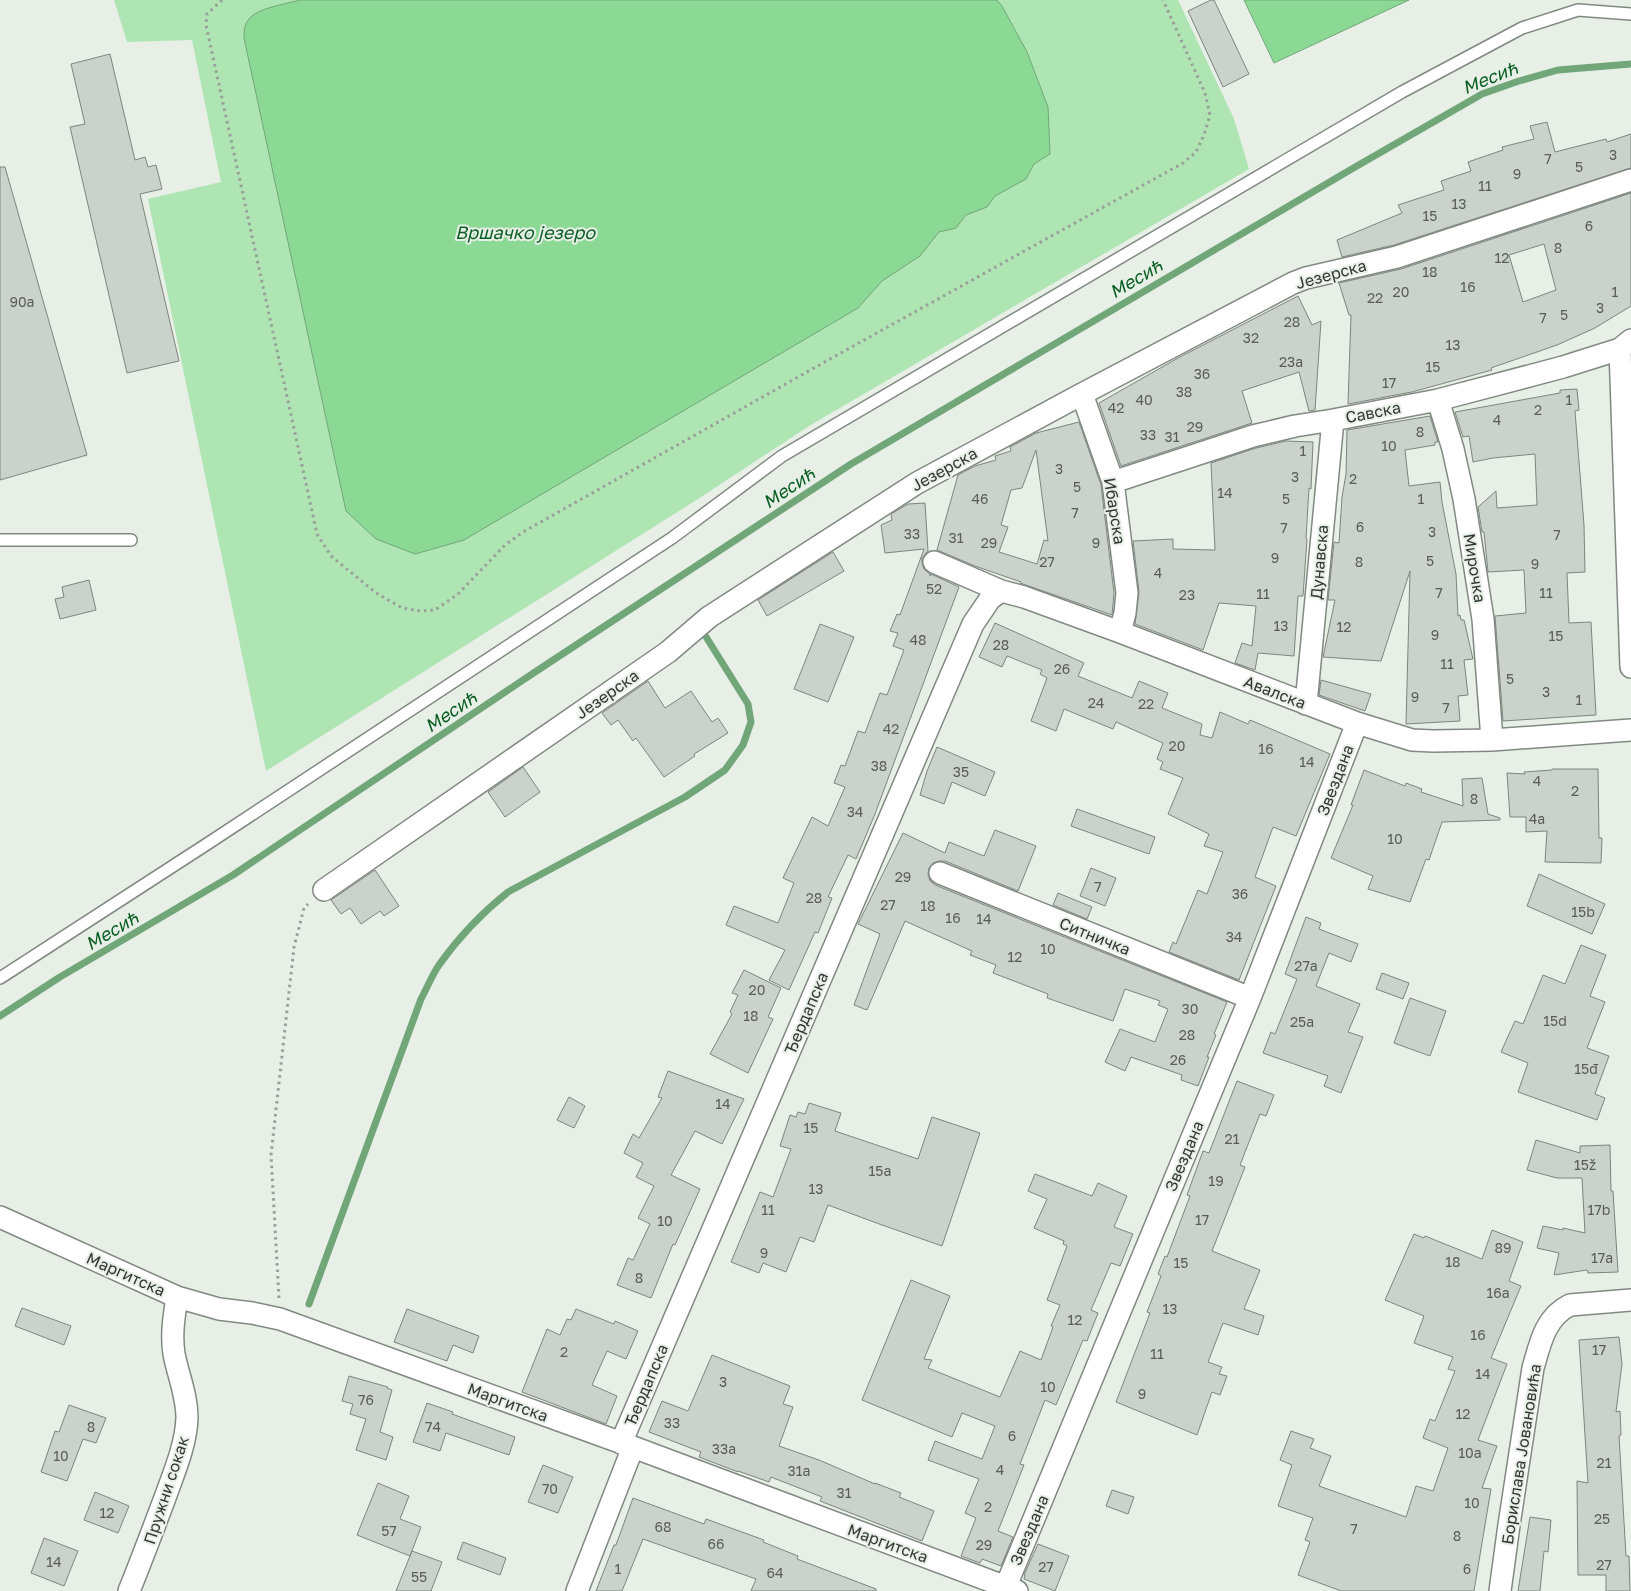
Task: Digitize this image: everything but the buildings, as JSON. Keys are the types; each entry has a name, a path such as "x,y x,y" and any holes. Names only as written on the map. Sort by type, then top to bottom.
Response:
{"street":[{"name":"Језерска","path":"324,890 668,652 709,616 917,483 1293,283 1306,278 1398,257 1631,180"},
{"name":"Савска","path":"1113,482 1253,436 1295,426 1438,400 1563,367 1625,345"},
{"path":"1625,345 1631,667"},
{"name":"Ибарска","path":"1082,394 1113,482 1127,593 1125,613 1120,632"},
{"name":"Мирочка","path":"1438,400 1453,449 1466,509 1483,619 1492,740"},
{"name":"Дунавска","path":"1306,704 1333,420"},
{"name":"Авалска","path":"934,562 1001,591 1024,597 1120,632 1357,724 1412,740 1492,740 1631,730"},
{"name":"Ђердапска","path":"577,1591 627,1445 973,624 990,598 1001,591"},
{"name":"Звездана","path":"1012,1589 1250,998 1357,724"},
{"name":"Ситничка","path":"940,873 1250,998"},
{"name":"Маргитска","path":"0,1217 177,1297 219,1309 280,1319 627,1445 1012,1589"},
{"name":"Пружни сокак","path":"129,1591 172,1478 185,1434 187,1417 185,1399 174,1355 172,1334 177,1297"},
{"name":"Борислава Јовановића","path":"1500,1591 1533,1368 1540,1344 1551,1319 1570,1305 1631,1300"}],"lane":[{"path":"0,978 672,538 782,456 1402,92 1522,28 1578,10 1631,14"},
{"path":"0,540 131,540"}],"path":[{"path":"222,0 207,14 206,25 317,534 331,556 376,593 402,608 420,611 435,610 458,594 505,546 524,532 1183,163 1196,152 1210,115 1205,93 1163,0"},
{"path":"280,1319 271,1155 294,947 304,908 324,890"}],"shaded area":[{"path":"114,0 1178,0 1234,119 1249,169 809,426 698,499 266,771 148,199 221,182 192,40 127,42"}],"water":[{"name":"Вршачко језеро","path":"300,0 997,0 1027,52 1048,107 1050,154 1034,164 1026,179 995,196 987,207 966,215 956,228 939,232 920,256 882,281 858,308 464,540 415,554 376,539 346,511 244,38 246,24 253,15 265,9"},
{"path":"1244,0 1409,0 1274,63"}],"waterway":[{"name":"Месић","path":"0,1016 60,977 233,875 532,674 851,464 1350,170 1482,94 1558,70 1631,64"},
{"path":"309,1304 421,999 434,973 446,955 471,926 508,892 685,797 725,770 743,745 751,722 748,704 703,632"}]}
